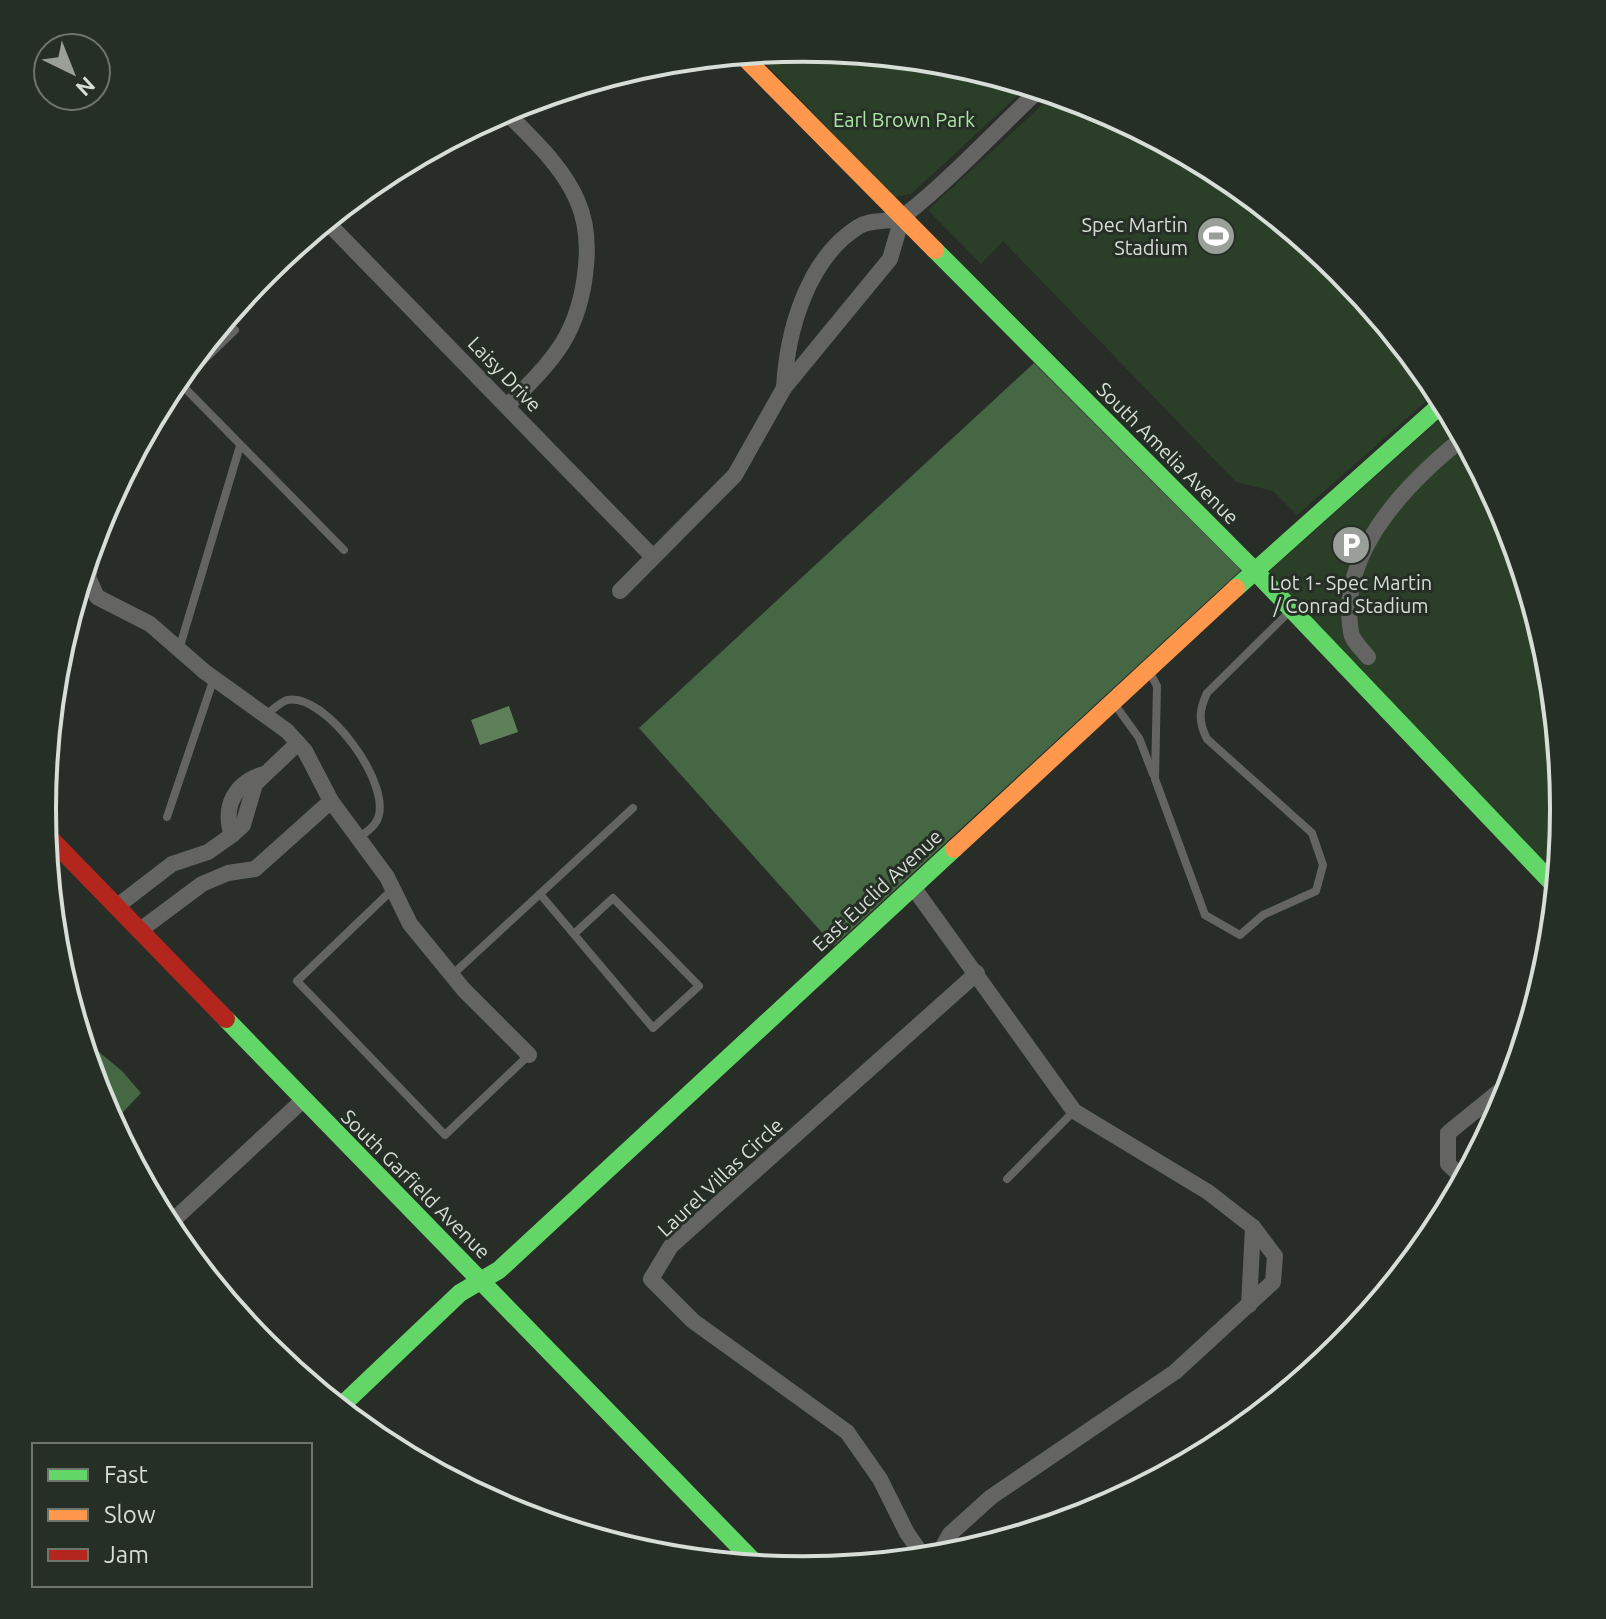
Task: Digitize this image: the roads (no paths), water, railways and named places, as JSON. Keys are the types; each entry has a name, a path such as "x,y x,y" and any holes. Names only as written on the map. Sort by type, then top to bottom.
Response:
{"street":[{"name":"South Amelia Avenue","path":"751,64 1255,571 1546,877"},
{"path":"620,591 735,475 784,388 890,259 902,218 1030,98"},
{"path":"508,405 542,372 575,326 583,301 588,247 578,201 550,158 514,120"},
{"path":"784,388 792,332 817,273 840,242 860,225 902,218"},
{"name":"Laisy Drive","path":"334,229 653,557"},
{"name":"East Euclid Avenue","path":"347,1401 460,1293 499,1270 1148,669 1434,411"},
{"path":"1368,657 1351,634 1353,589 1372,533 1404,492 1455,445"},
{"path":"91,584 97,597 150,624 180,646 214,678 267,714 298,743 331,801 393,889 410,924 452,975 529,1055"},
{"path":"116,907 172,864 208,852 232,835 243,825 255,784 298,743"},
{"path":"139,931 184,894 202,884 228,873 255,869 331,801"},
{"name":"South Garfield Avenue","path":"58,846 302,1101 747,1554"},
{"path":"913,887 1074,1111 1172,1169 1253,1227 1271,1246 1276,1267 1273,1282 1175,1372 991,1497 950,1534 945,1543"},
{"name":"Laurel Villas Circle","path":"917,1547 880,1479 847,1432 693,1321 651,1279 671,1246 977,973"},
{"path":"1456,1172 1448,1164 1448,1133 1492,1097"},
{"path":"177,1217 302,1101"},
{"path":"1249,1305 1253,1227"}],"lane":[{"path":"218,345 235,330"},
{"path":"186,389 344,550"},
{"path":"180,646 240,446"},
{"path":"1113,702 1139,738 1205,915 1240,935 1263,915 1316,891 1323,865 1312,833 1207,739 1199,724 1207,693 1291,609"},
{"path":"1148,669 1157,686 1155,779"},
{"path":"167,817 214,678"},
{"path":"267,714 287,700 303,702 324,713 351,740 372,774 379,813 376,822 358,838"},
{"path":"452,975 633,808"},
{"path":"393,889 297,981 445,1135 529,1055"},
{"path":"540,894 653,1028 699,986 613,898 574,934"},
{"path":"1007,1179 1074,1111"}],"place":[{"name":"Spec Martin Stadium","path":"1216,236"},
{"name":"Lot 1- Spec Martin / Conrad Stadium","path":"1351,545"}],"park label":[{"name":"Earl Brown Park","path":"904,119"}]}
